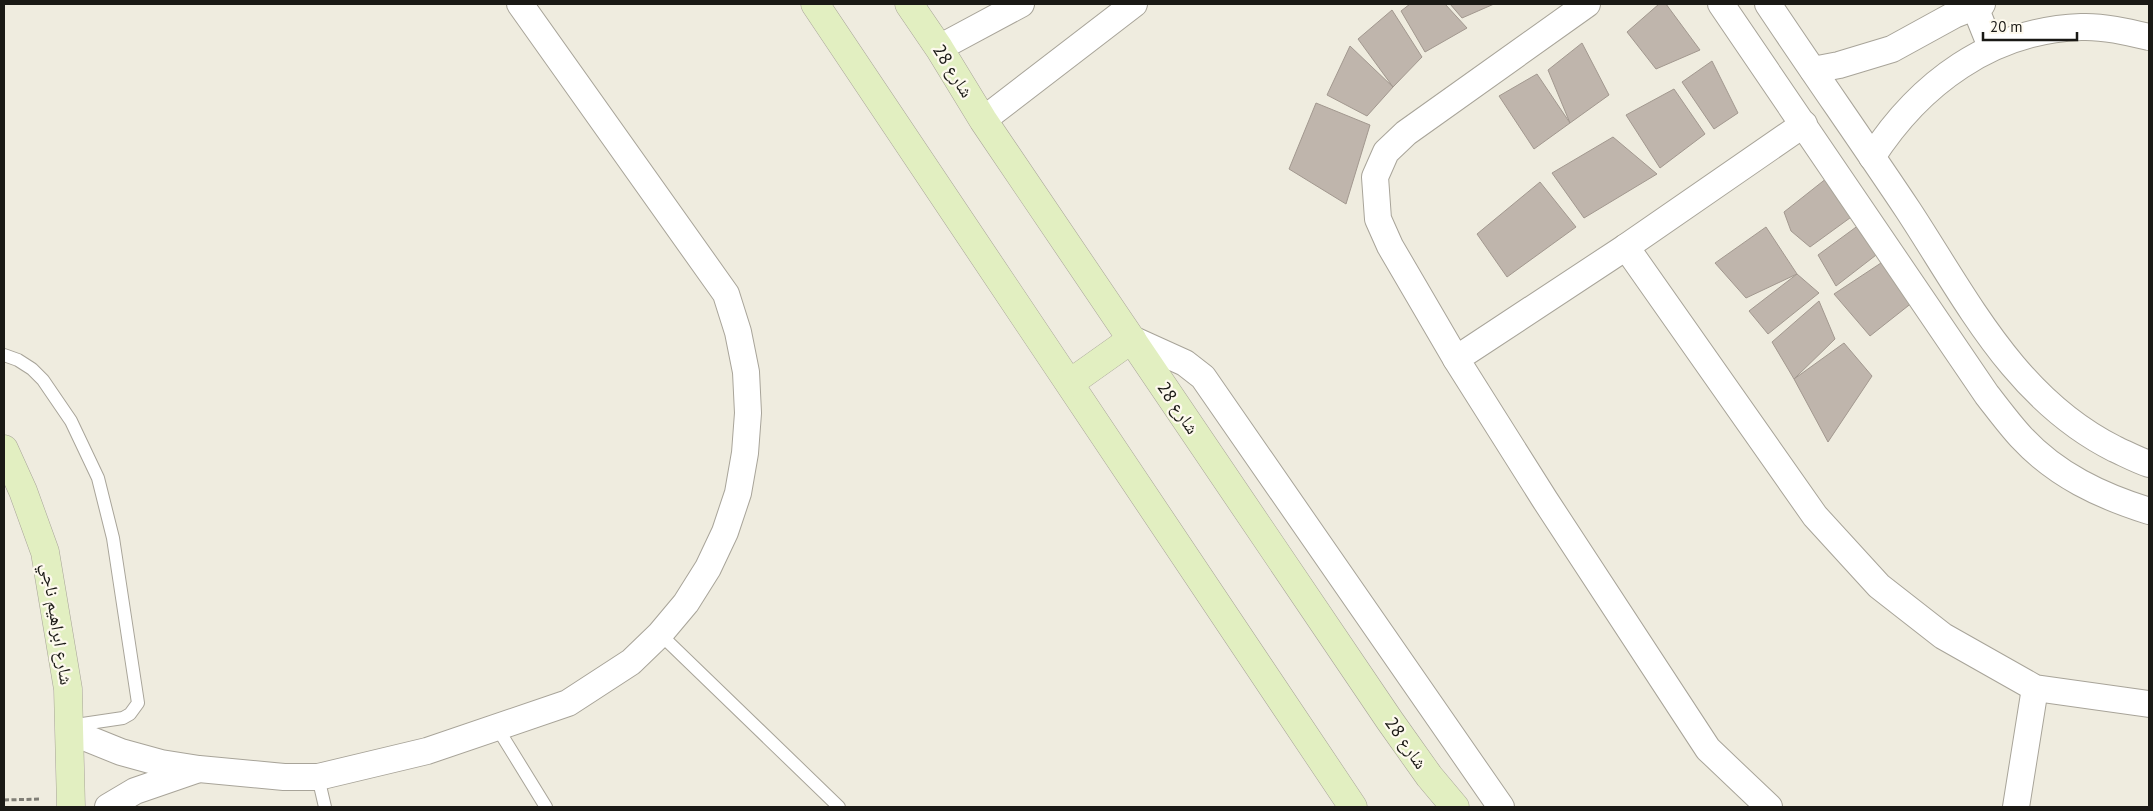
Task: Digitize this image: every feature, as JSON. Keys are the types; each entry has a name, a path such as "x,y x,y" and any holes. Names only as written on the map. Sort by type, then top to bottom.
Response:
{"street":[{"path":"69,729 121,752 161,763 199,769 284,777 318,777 427,751 498,729 568,703 631,662 660,634 686,603 708,568 725,532 738,493 746,453 748,413 746,372 738,332 726,294 520,4"},
{"path":"815,4 1353,807"},
{"name":"شارع 28","path":"908,4 939,48 983,120 1390,721 1454,807"},
{"path":"939,48 1021,4"},
{"path":"983,120 1134,4"},
{"path":"1587,4 1406,133 1386,152 1375,177 1378,219 1390,246 1456,359 1545,500 1708,749 1769,807"},
{"path":"1721,4 1987,395 2021,437 2047,461 2087,488 2149,511"},
{"path":"1768,4 1872,157 1989,335 2020,376 2053,409 2090,436 2149,464"},
{"path":"1812,70 1892,49 1954,15 1979,5 1991,47"},
{"path":"1872,157 1906,110 1951,72 1991,47 2036,32 2082,27 2149,37"},
{"path":"1456,359 1626,247 1804,124"},
{"path":"1626,247 1815,516 1880,586 1943,636 2036,688 2149,704"},
{"path":"1070,383 1132,339 1185,362 1203,377 1501,807"},
{"name":"شارع ابراهيم ناجي","path":"4,449 23,491 45,552 68,688 71,803"},
{"path":"2016,807 2036,688"},
{"path":"108,807 135,791 199,769"}],"lane":[{"path":"4,355 18,360 32,369 43,380 71,420 87,450 98,478 114,538 138,703 130,714 123,718 69,729"},
{"path":"660,634 839,807"},
{"path":"498,729 546,807"},
{"path":"318,777 325,807"}],"path":[{"path":"4,800 71,803"}],"building":[{"path":"1410,4 1445,4 1467,28 1425,52 1401,11"},
{"path":"1450,4 1494,4 1462,18"},
{"path":"1659,4 1666,4 1700,50 1656,69 1627,32"},
{"path":"1392,10 1422,57 1393,87 1358,39"},
{"path":"1582,43 1609,95 1570,123 1548,70"},
{"path":"1350,46 1393,87 1367,116 1327,95"},
{"path":"1712,61 1738,113 1714,129 1682,82"},
{"path":"1537,74 1570,123 1534,149 1499,96"},
{"path":"1674,89 1705,134 1660,168 1626,115"},
{"path":"1316,103 1370,125 1346,204 1289,169"},
{"path":"1613,137 1657,174 1584,218 1552,173"},
{"path":"1827,178 1854,215 1810,247 1791,231 1784,212"},
{"path":"1540,182 1576,227 1507,277 1477,234"},
{"path":"1863,222 1880,252 1836,286 1818,255"},
{"path":"1766,227 1797,274 1746,298 1715,263"},
{"path":"1887,259 1913,302 1870,336 1834,294"},
{"path":"1797,274 1819,293 1768,334 1749,311"},
{"path":"1819,301 1835,339 1794,379 1772,342"},
{"path":"1844,343 1872,376 1828,442 1794,379"}]}
